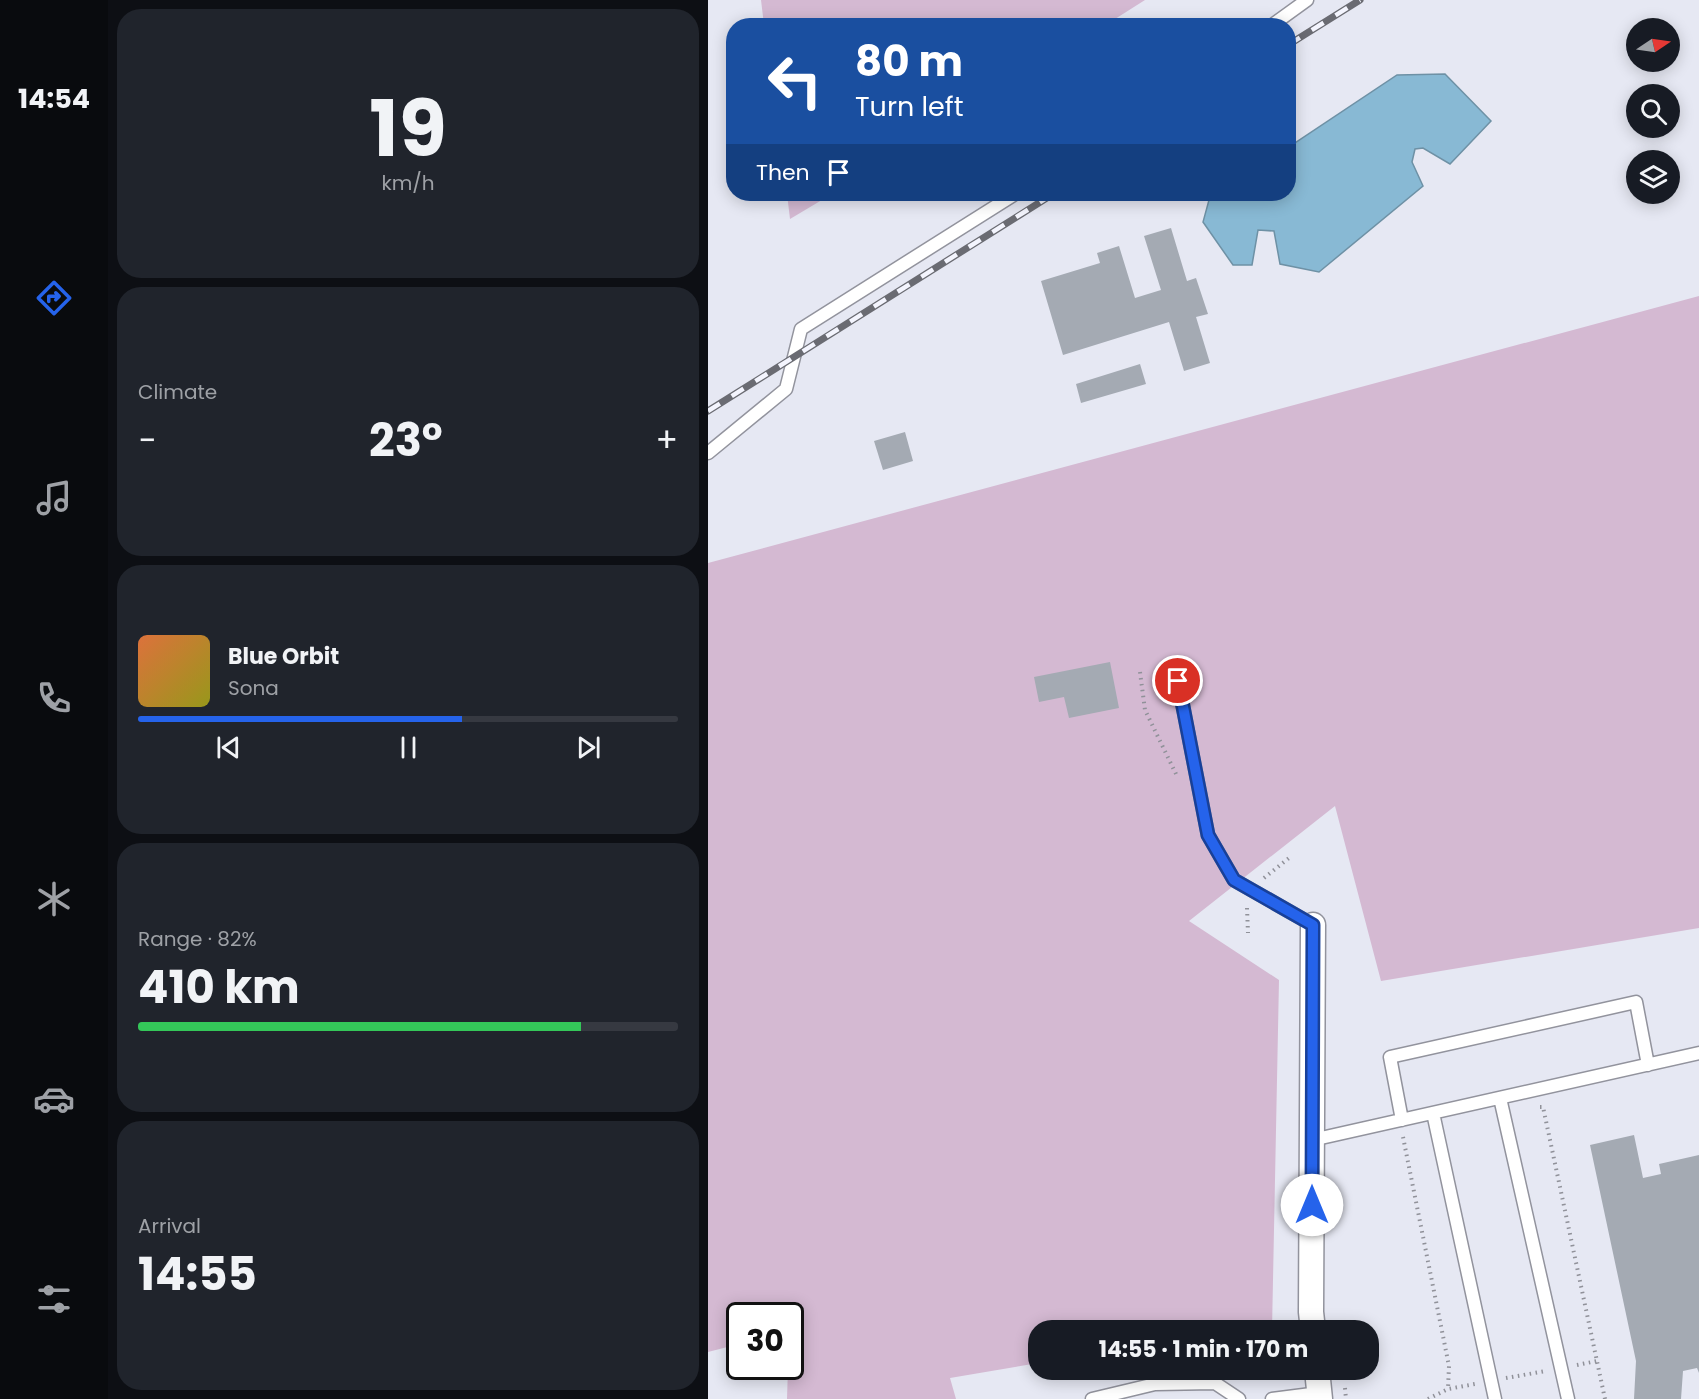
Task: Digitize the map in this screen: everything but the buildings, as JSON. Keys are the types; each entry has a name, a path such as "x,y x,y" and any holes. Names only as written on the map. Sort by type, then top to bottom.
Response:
{"street":[{"path":"1313,925 1313,1320"}],"lane":[{"path":"1282,18 1307,0"},
{"path":"708,453 786,389 801,329 1004,201"},
{"path":"1178,681 1208,835 1234,880 1313,925"},
{"path":"1402,1120 1390,1057 1636,1002 1648,1065"},
{"path":"1312,1140 1699,1053"},
{"path":"1500,1098 1568,1399"},
{"path":"1433,1113 1495,1399"},
{"path":"1092,1399 1155,1384 1215,1383 1239,1399"},
{"path":"1272,1399 1319,1387"}],"path":[{"path":"1403,1137 1449,1366 1448,1389"},
{"path":"1428,1399 1448,1389 1597,1361"}],"shaded area":[{"path":"761,0 1145,0 1117,18 763,18"},
{"path":"788,201 820,201 790,219"},
{"path":"1699,296 1699,928 1381,981 1335,806 1189,921 1279,980 1272,1320 1028,1320 1028,1365 950,1378 956,1399 787,1399 788,1380 804,1380 804,1302 726,1302 726,1347 708,1352 708,563"}],"water":[{"path":"1445,74 1491,121 1450,164 1423,148 1415,149 1412,162 1423,186 1319,272 1280,264 1274,231 1258,230 1252,265 1233,265 1203,222 1209,201 1296,201 1296,142 1397,75"}],"railway":[{"path":"1296,40 1360,0"},
{"path":"708,411 1042,201"}],"route":[{"path":"1178,681 1208,835 1234,880 1313,925 1312,1205"}]}
